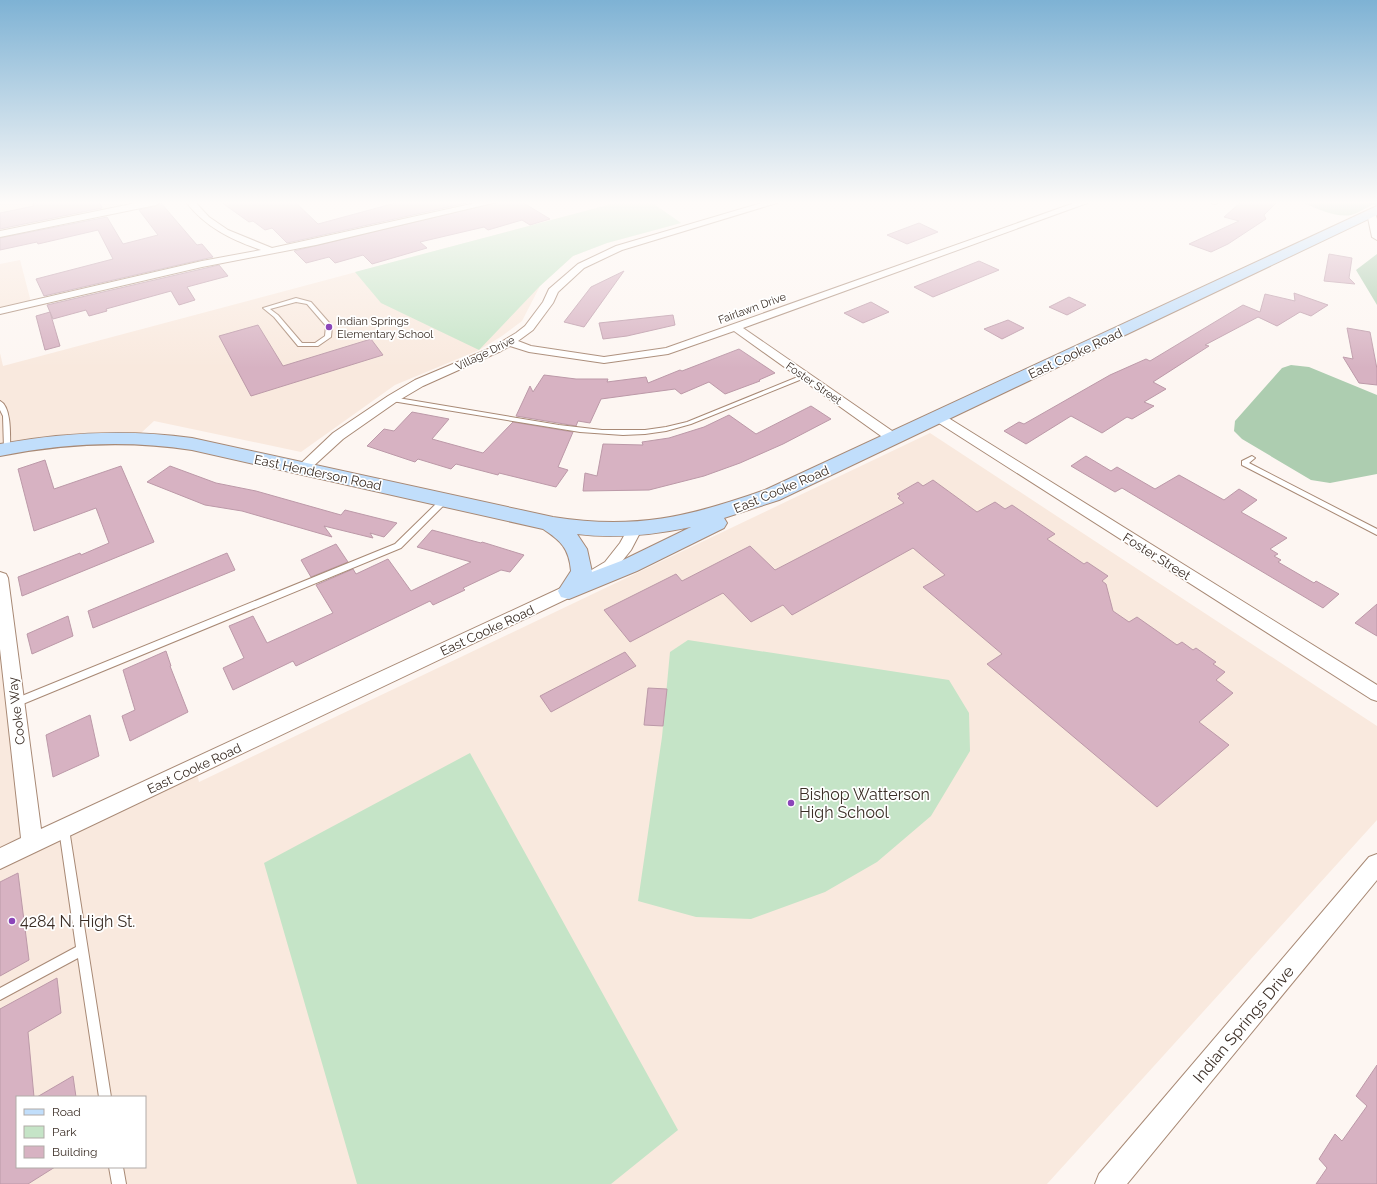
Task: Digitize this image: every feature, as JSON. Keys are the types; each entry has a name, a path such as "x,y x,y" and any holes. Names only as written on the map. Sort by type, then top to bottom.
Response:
{"main road":[{"name":"East Cooke Road","path":"635,529 684,522 730,511 772,495 1278,257"},
{"name":"East Henderson Road","path":"3,450 42,443 96,437 157,438 303,468 549,523 590,529 635,529"},
{"path":"569,591 660,551 772,495"},
{"path":"549,523 561,530 570,539 577,549 581,560 582,572 569,591"}],"street":[{"path":"0,311 238,257"},
{"name":"Village Drive","path":"303,468 338,436 392,398 510,342 529,328 548,303 553,291 581,266 599,257"},
{"name":"Fairlawn Drive","path":"510,342 529,349 604,360 668,351 931,257"},
{"name":"Foster Street","path":"735,327 893,438"},
{"name":"Foster Street","path":"938,417 1377,694"},
{"name":"East Cooke Road","path":"0,859 569,591 610,566 626,546 635,529"},
{"name":"Cooke Way","path":"0,578 32,844"},
{"name":"Indian Springs Drive","path":"1109,1184 1377,864"}],"lane":[{"path":"296,300 309,303 329,326 328,337 316,345 300,345 294,340 275,313 266,308 296,300"},
{"path":"392,398 587,432 649,432 670,429 689,423 805,376"},
{"path":"0,402 6,416 3,450"},
{"path":"1252,458 1244,463 1377,532"},
{"path":"15,703 398,546 444,500"},
{"path":"64,829 105,1096"},
{"path":"0,994 82,950"},
{"path":"116,1168 119,1184"}],"shaded area":[{"name":"Indian Springs Elementary School","path":"411,257 572,257 540,286 522,321 502,336 479,350 395,385 301,452 154,421 141,433 85,436 0,448 0,353 3,366"},
{"path":"20,260 31,302 0,310 0,264"},
{"name":"Bishop Watterson High School","path":"930,433 1377,726 1377,820 1047,1184 0,1184 0,577 32,841 195,766 199,782"}],"green space":[{"path":"411,257 572,257 540,286 479,350 381,303 355,272"},
{"path":"1373,257 1377,257 1377,305 1356,270"},
{"path":"1291,365 1309,367 1377,395 1377,474 1330,483 1311,480 1242,439 1234,431 1235,421 1282,368"},
{"path":"688,640 949,680 969,713 970,751 931,816 877,862 825,892 751,919 696,917 638,901 662,737 670,652"},
{"path":"470,753 678,1130 611,1184 357,1184 264,863"}],"building":[{"path":"112,257 212,257 44,296 36,279 113,259"},
{"path":"300,257 328,257 306,263"},
{"path":"329,257 355,257 335,263"},
{"path":"365,257 395,257 372,264"},
{"path":"1328,257 1352,258 1349,278 1355,284 1324,281"},
{"path":"979,261 999,270 933,297 914,287"},
{"path":"219,265 228,276 187,287 195,300 179,305 171,291 106,309 107,311 89,316 86,310 53,319 47,305"},
{"path":"624,271 584,327 564,322 591,287"},
{"path":"1294,293 1328,305 1311,316 1300,312 1277,326 1258,317 1205,345 1209,346 1153,382 1166,389 1144,402 1154,406 1132,419 1127,417 1102,433 1071,416 1026,444 1004,431 1019,422 1024,424 1110,375 1146,359 1150,361 1243,305 1260,312 1265,294 1295,301"},
{"path":"1069,297 1086,305 1067,315 1049,307"},
{"path":"871,302 889,312 863,323 844,313"},
{"path":"50,312 60,346 45,350 36,316"},
{"path":"673,315 675,325 627,336 603,339 599,323"},
{"path":"1008,320 1024,328 1002,339 984,329"},
{"name":"Indian Springs Elementary School","path":"258,325 283,366 371,339 383,355 251,396 219,336"},
{"path":"1347,328 1370,332 1377,369 1377,385 1359,383 1343,357 1353,359"},
{"path":"739,349 775,373 759,380 760,381 725,394 709,382 681,394 675,389 601,399 590,423 578,421 576,426 516,416 530,386 533,392 544,375 576,379 608,379 607,382 646,377 648,383"},
{"path":"811,406 831,419 783,444 740,463 704,476 649,490 583,491 585,473 597,476 603,444 643,445 642,442 669,438 704,427 729,415 756,434"},
{"path":"412,412 449,419 432,439 483,453 513,422 573,432 558,467 568,470 556,487 499,473 498,475 456,464 451,469 418,459 415,462 367,446 384,429 394,431"},
{"path":"1086,456 1111,471 1117,467 1155,489 1179,475 1224,500 1239,489 1257,500 1241,512 1287,538 1270,549 1278,554 1274,556 1281,560 1278,562 1314,583 1316,581 1339,594 1323,608 1122,488 1115,492 1071,466"},
{"path":"45,460 54,489 121,466 154,542 22,596 18,577 80,553 81,555 109,543 96,508 34,531 18,469"},
{"path":"170,466 216,483 256,491 341,515 345,510 397,523 384,537 370,533 373,538 324,526 332,537 242,511 205,505 147,482"},
{"path":"933,480 977,512 995,502 1005,509 1012,505 1055,534 1047,539 1084,564 1087,562 1108,576 1102,581 1106,584 1113,611 1129,622 1137,617 1177,645 1182,642 1193,650 1196,648 1216,662 1213,664 1225,672 1216,680 1233,693 1199,722 1229,745 1157,807 987,664 1002,654 923,587 945,575 913,548 792,615 783,605 751,622 723,593 630,642 604,610 676,574 682,581 750,546 775,570 904,503 898,498 900,496 897,494 918,482 923,486"},
{"path":"432,530 481,543 482,542 524,555 510,572 501,570 463,588 465,590 433,605 430,601 296,666 293,661 233,690 223,668 244,658 229,626 253,616 267,643 333,613 316,585 353,569 356,574 388,559 411,591 471,562 417,547"},
{"path":"336,544 348,562 311,577 301,560"},
{"path":"227,553 235,570 93,628 88,611"},
{"path":"1377,604 1377,636 1355,623"},
{"path":"68,616 73,636 32,654 27,634"},
{"path":"166,651 170,666 188,712 130,741 122,716 135,710 123,670"},
{"path":"625,652 636,666 551,712 540,696"},
{"path":"648,688 667,689 663,726 644,725"},
{"path":"90,715 99,756 53,777 46,735"},
{"name":"4284 N. High St.","path":"18,873 29,960 0,976 0,882"},
{"path":"57,978 61,1013 28,1032 34,1096 16,1096 16,1168 53,1168 28,1184 0,1184 0,1009"},
{"path":"1377,1065 1377,1184 1316,1184 1327,1168 1319,1159 1335,1134 1342,1141 1367,1106 1356,1096"},
{"path":"73,1076 76,1096 39,1096"}],"place":[{"name":"Indian Springs Elementary School","path":"329,327"},
{"name":"Bishop Watterson High School","path":"791,803"},
{"name":"4284 N. High St.","path":"12,921"}]}
